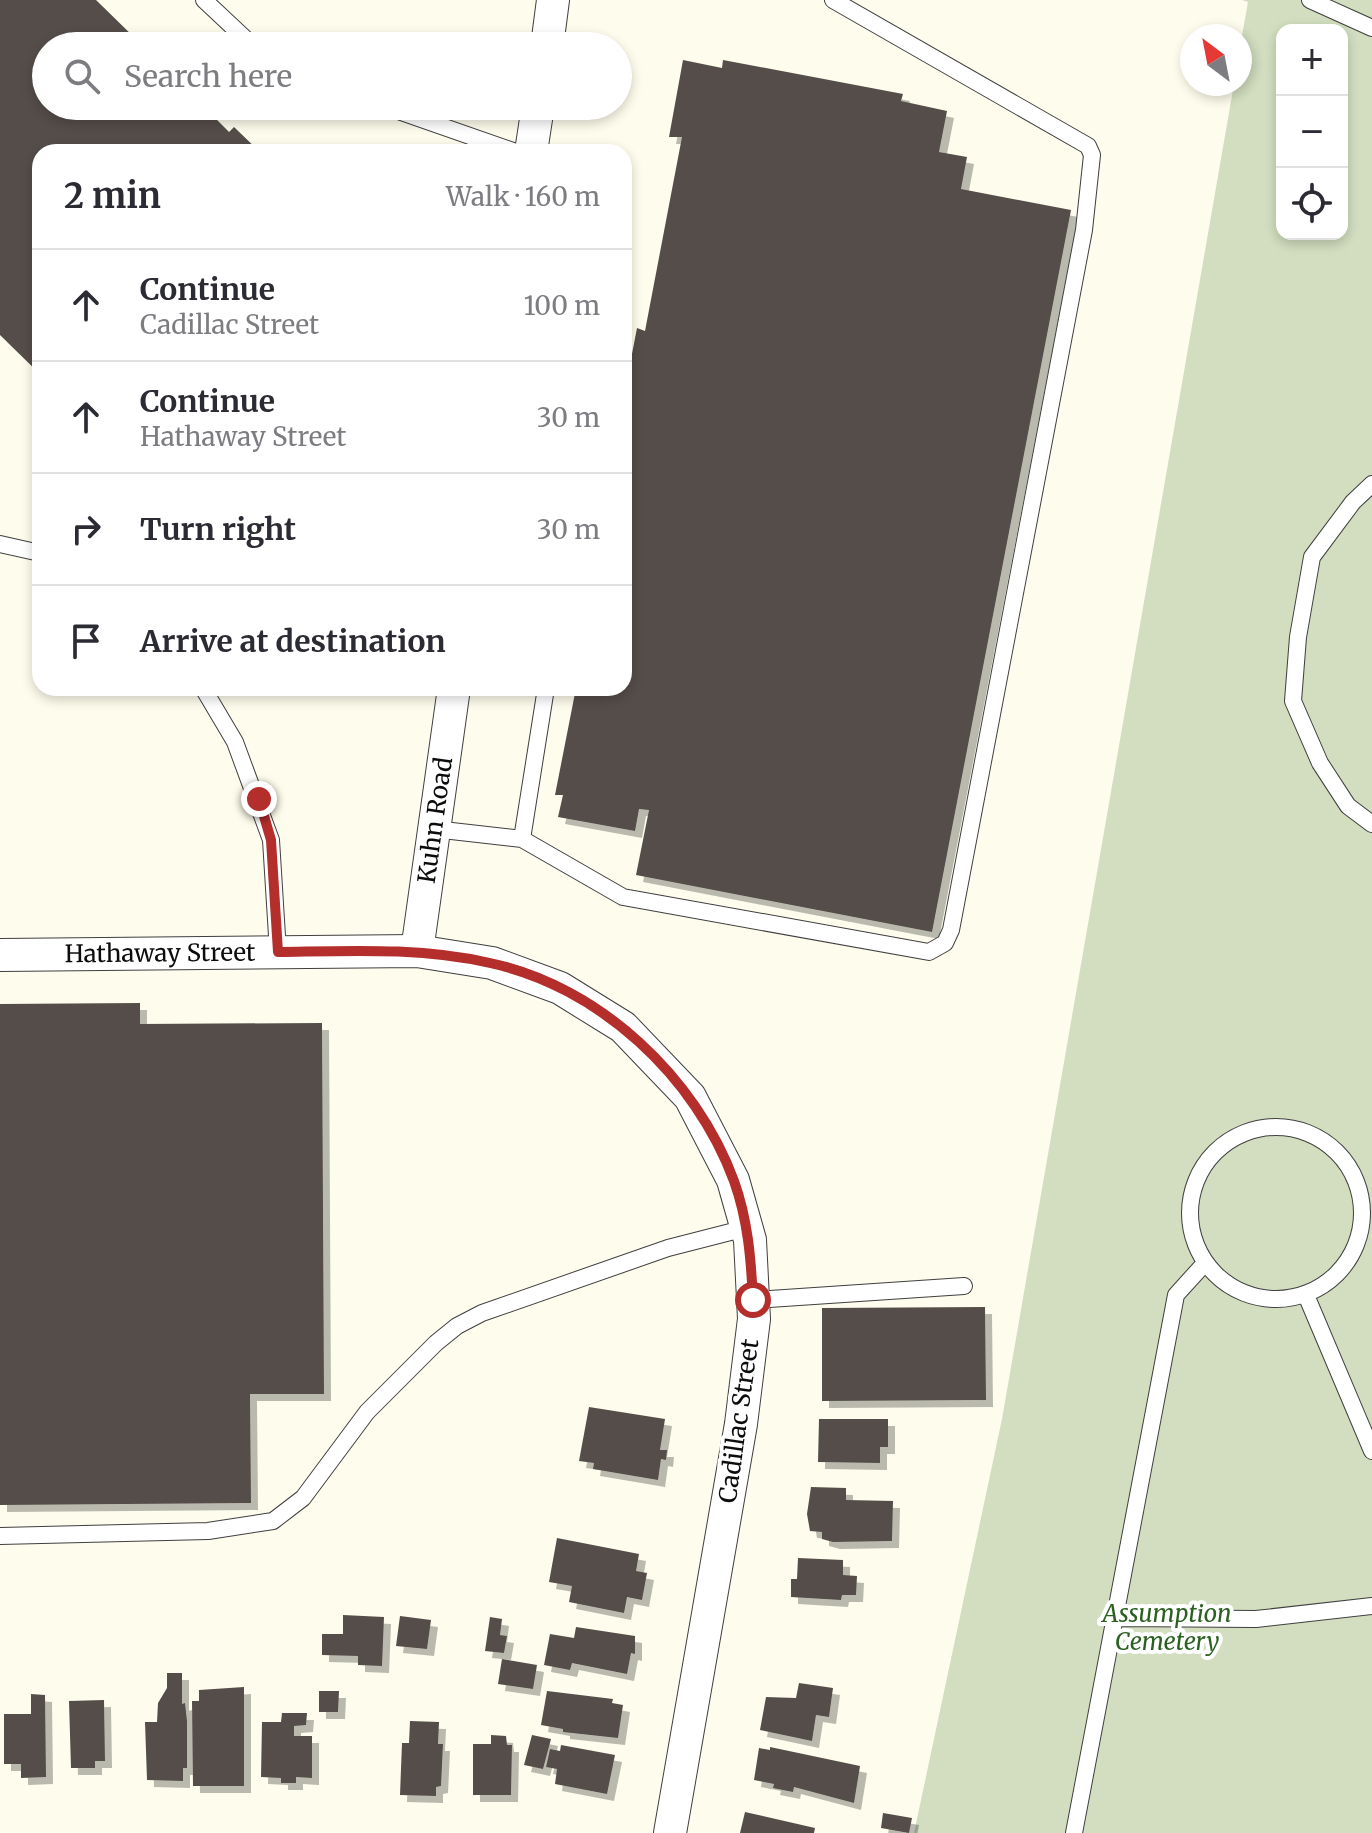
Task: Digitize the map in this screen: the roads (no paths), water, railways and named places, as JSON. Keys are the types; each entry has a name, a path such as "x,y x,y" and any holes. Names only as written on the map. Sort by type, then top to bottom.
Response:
{"street":[{"path":"549,32 553,0"},
{"path":"532,144 536,120"},
{"name":"Kuhn Road","path":"417,951 453,696"},
{"name":"Hathaway Street","path":"0,955 417,951"},
{"name":"Cadillac Street","path":"417,951 492,963 560,988 623,1027 690,1097 733,1180 746,1228 753,1300 741,1424 670,1833"}],"lane":[{"path":"204,0 238,32"},
{"path":"434,829 522,839 623,897 929,952 945,943 951,930 1084,230 1092,155 1088,146 833,0"},
{"path":"1310,0 1372,28"},
{"path":"424,120 493,144"},
{"path":"1372,484 1353,502 1312,557 1298,637 1293,701 1320,763 1348,806 1372,824"},
{"path":"0,544 32,551"},
{"path":"208,696 235,742 271,840 278,952"},
{"path":"522,839 545,696"},
{"path":"1269,1126 1294,1127 1329,1144 1355,1173 1363,1201 1362,1231 1351,1258 1332,1280 1306,1295 1279,1300 1250,1296 1225,1283 1205,1263 1193,1240 1191,1202 1204,1166 1221,1146 1243,1133 1269,1126"},
{"path":"1355,1173 1372,1174"},
{"path":"0,1536 208,1531 273,1521 288,1511 319,1480 367,1412 457,1326 482,1313 668,1248 746,1228"},
{"path":"1074,1833 1176,1295 1205,1263"},
{"path":"753,1300 964,1286"},
{"path":"1306,1295 1372,1451"},
{"path":"1117,1618 1256,1619 1372,1606"}],"park label":[{"name":"Assumption Cemetery","path":"1167,1628"}]}
